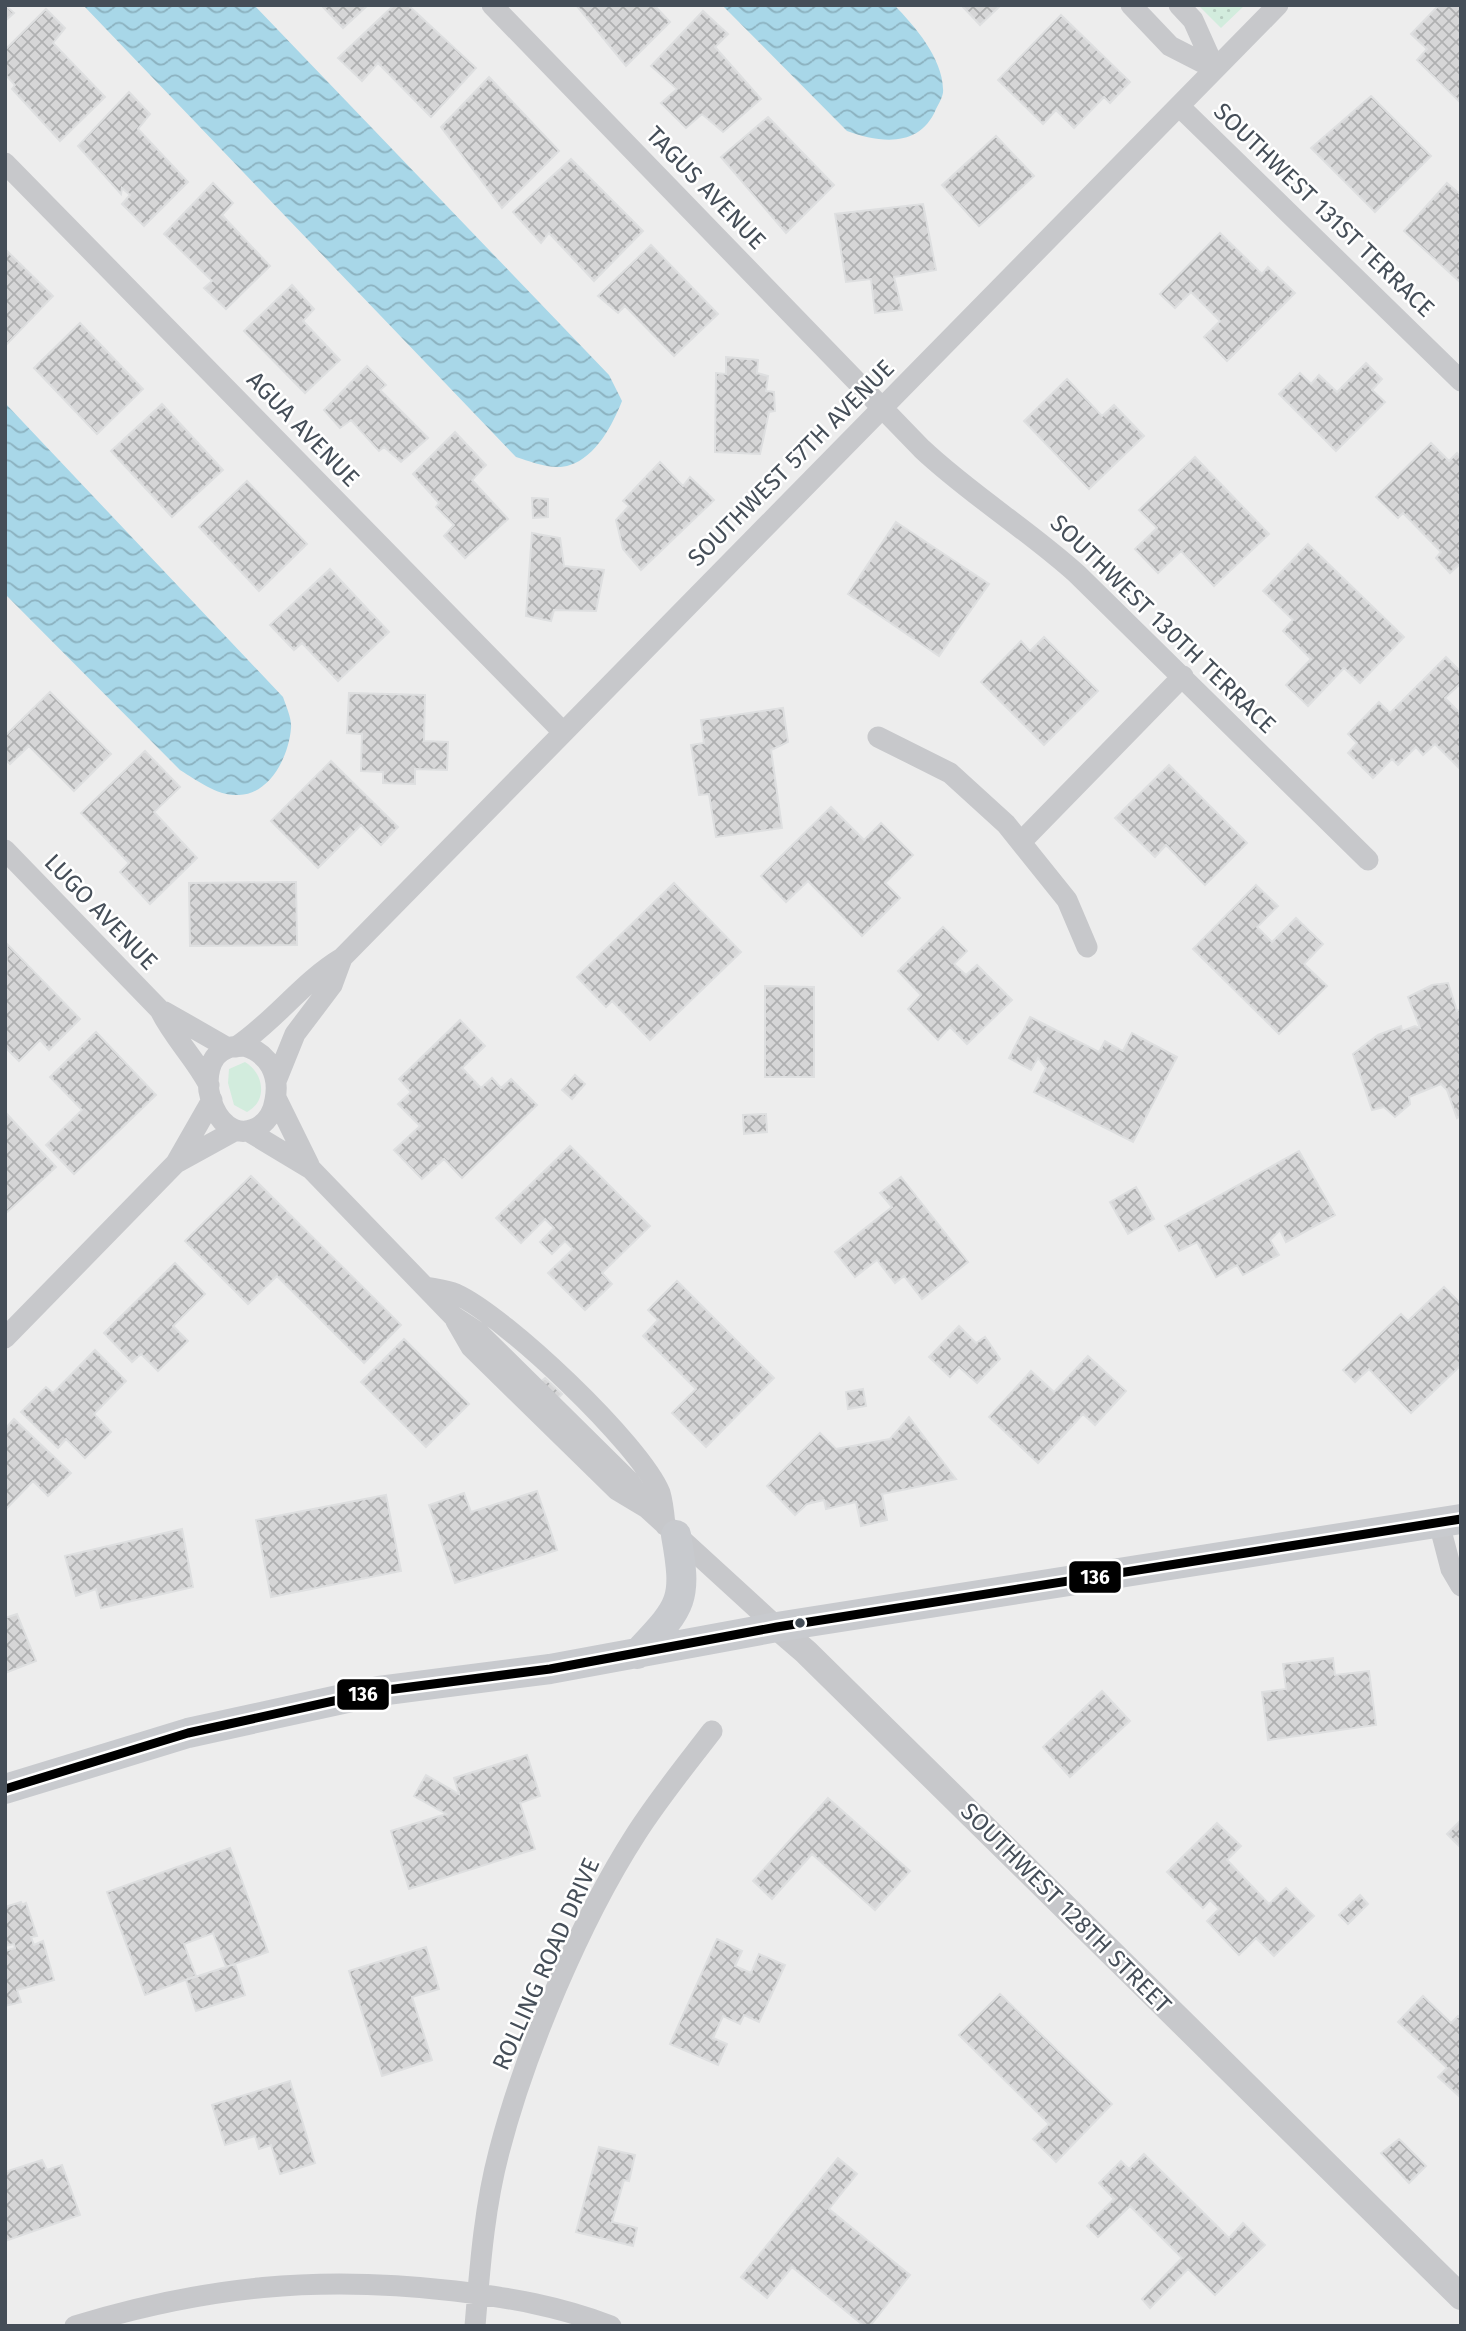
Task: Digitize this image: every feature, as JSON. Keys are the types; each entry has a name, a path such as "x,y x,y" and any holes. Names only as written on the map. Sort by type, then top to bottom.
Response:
{"main road":[{"path":"5,1789 188,1733 379,1691 550,1669 777,1627 1450,1521"},
{"path":"637,1654 665,1624 681,1598 683,1576 670,1530"}],"street":[{"name":"TAGUS AVENUE","path":"492,5 882,408"},
{"path":"1131,5 1170,46 1215,69"},
{"path":"1179,5 1193,20 1215,69"},
{"name":"SOUTHWEST 57TH AVENUE","path":"232,1047 266,1025 316,974 342,958 562,731 1278,5"},
{"name":"SOUTHWEST 131ST TERRACE","path":"1180,107 1461,381"},
{"name":"AGUA AVENUE","path":"5,163 562,731"},
{"name":"SOUTHWEST 130TH TERRACE","path":"882,408 922,449 966,488 1054,554 1183,676 1368,860"},
{"path":"1022,841 1183,676"},
{"path":"878,737 950,773 1022,841 1067,900 1087,947"},
{"name":"LUGO AVENUE","path":"5,850 160,1010"},
{"name":"SOUTHWEST 57TH AVENUE","path":"276,1089 295,1034 332,985 342,958"},
{"path":"160,1010 232,1047 253,1049 262,1055 273,1069 276,1089 266,1121 176,1163"},
{"path":"160,1010 211,1093 223,1121 242,1131"},
{"path":"5,1338 176,1163 211,1093 215,1059 232,1047"},
{"name":"SOUTHWEST 128TH STREET","path":"276,1089 311,1169"},
{"name":"SOUTHWEST 128TH STREET","path":"242,1131 311,1169 453,1316 471,1347 533,1409 617,1490 647,1508 806,1652 1461,2297"},
{"path":"425,1287 454,1293 508,1330 623,1440 640,1460 661,1495 670,1530"},
{"path":"1450,1521 1451,1569 1461,1586"},
{"name":"ROLLING ROAD DRIVE","path":"475,2326 482,2246 499,2151 547,2015 585,1929 629,1845 712,1731"},
{"path":"75,2326 173,2299 281,2284 384,2284 478,2294 550,2305 611,2326"}],"green space":[{"path":"1198,5 1245,5 1221,28"},
{"path":"245,1062 256,1073 261,1087 258,1101 247,1112 234,1105 228,1083 229,1069"}],"water":[{"path":"83,5 254,5 609,375 622,401 614,420 596,447 579,461 563,467 543,465 516,457"},
{"path":"722,5 894,5 933,54 941,77 941,99 929,122 910,136 885,140 847,131"},
{"path":"5,403 283,697 291,721 290,739 276,771 260,788 250,793 231,795 208,787 180,770 5,594"}],"building":[{"path":"5,5 14,13 5,21"},
{"path":"321,5 368,5 343,28"},
{"path":"394,5 408,5 476,68 431,117 378,63 362,81 338,58"},
{"path":"576,5 654,5 670,22 626,66"},
{"path":"1001,5 980,25 963,7"},
{"path":"1439,5 1461,5 1461,103 1417,60 1427,49 1411,34"},
{"path":"46,9 65,28 53,43 105,97 60,141 12,89 15,85 5,74 5,50"},
{"path":"703,11 728,34 715,47 761,99 723,132 702,114 686,128 661,103 677,89 651,66"},
{"path":"1061,15 1130,82 1110,103 1104,97 1074,128 1056,110 1043,124 998,80"},
{"path":"489,77 559,151 502,208 441,127"},
{"path":"129,92 150,114 138,129 188,182 144,226 122,204 130,195 122,188 121,194 78,146"},
{"path":"1371,96 1431,156 1375,212 1311,148"},
{"path":"768,117 834,185 786,233 721,157"},
{"path":"996,136 1034,176 979,226 942,185"},
{"path":"571,159 643,231 594,281 549,233 541,243 513,212"},
{"path":"213,183 233,203 222,215 270,266 226,309 204,288 212,281 164,234"},
{"path":"1447,183 1461,195 1461,283 1404,231"},
{"path":"923,204 936,270 894,277 902,310 875,313 871,279 846,282 835,214"},
{"path":"1220,233 1262,274 1268,267 1295,293 1227,361 1204,337 1220,321 1191,292 1175,308 1160,294"},
{"path":"651,245 718,314 674,356 625,306 618,313 598,296"},
{"path":"5,249 53,296 5,346"},
{"path":"292,285 314,309 303,321 340,360 305,393 244,331"},
{"path":"80,323 143,389 97,434 34,368"},
{"path":"726,357 758,360 757,373 768,376 766,391 774,392 775,411 769,412 760,454 715,452 716,373 726,374"},
{"path":"1366,363 1382,379 1372,390 1385,402 1336,451 1279,394 1300,373 1311,384 1319,375 1337,392"},
{"path":"367,366 386,385 380,390 428,438 401,462 384,447 379,451 351,420 340,428 324,410"},
{"path":"1067,379 1102,416 1114,405 1144,436 1089,489 1024,421"},
{"path":"162,404 223,470 172,517 111,451"},
{"path":"455,432 486,465 472,480 508,519 465,558 444,536 454,525 436,507 439,503 413,474"},
{"path":"1431,443 1449,461 1457,453 1461,458 1461,563 1450,573 1436,558 1441,552 1403,513 1398,518 1376,497"},
{"path":"1195,457 1269,534 1214,586 1181,551 1158,573 1135,549 1157,528 1139,510"},
{"path":"660,462 683,486 690,477 714,500 641,570 623,549 616,520 629,506 623,501"},
{"path":"247,481 307,544 259,591 199,527"},
{"path":"532,498 548,499 548,517 533,518"},
{"path":"896,522 989,584 939,656 848,594"},
{"path":"532,533 560,538 564,566 604,570 596,611 554,610 551,621 526,616"},
{"path":"1308,544 1404,637 1360,683 1344,668 1308,706 1286,685 1311,659 1283,631 1293,620 1263,591"},
{"path":"330,569 389,632 338,681 302,643 294,650 270,625"},
{"path":"1044,637 1098,691 1044,745 981,682 1021,641 1030,651"},
{"path":"1446,657 1461,672 1461,683 1445,698 1461,714 1461,770 1435,744 1423,755 1416,747 1398,765 1392,759 1373,778 1348,753 1357,743 1348,734 1379,702 1390,713"},
{"path":"50,692 111,754 74,791 29,746 10,764 5,759 5,736"},
{"path":"349,693 425,695 424,741 448,742 447,770 415,769 415,784 383,783 383,772 361,771 362,734 347,733"},
{"path":"783,708 788,742 771,750 782,828 716,837 709,794 699,795 691,745 704,743 701,720"},
{"path":"145,751 180,787 154,812 197,858 150,904 120,872 129,863 81,813"},
{"path":"331,761 398,827 381,845 361,825 318,868 271,821"},
{"path":"1169,765 1247,843 1205,885 1166,845 1155,857 1115,818"},
{"path":"831,807 864,840 881,823 913,855 885,883 900,898 862,936 808,881 786,902 761,876"},
{"path":"296,882 297,945 190,946 189,883"},
{"path":"674,883 741,952 650,1040 612,1001 606,1007 577,977"},
{"path":"1256,885 1278,906 1257,927 1272,942 1296,918 1323,944 1304,964 1327,986 1279,1034 1193,949"},
{"path":"943,927 967,951 954,964 966,975 977,965 1012,1000 967,1044 950,1027 938,1040 908,1009 921,995 898,971"},
{"path":"7,944 80,1019 49,1050 40,1040 19,1061 5,1047"},
{"path":"1448,983 1457,1011 1461,1009 1461,1116 1457,1118 1447,1090 1441,1084 1409,1097 1410,1104 1395,1117 1384,1107 1372,1110 1353,1054 1378,1035 1401,1026 1402,1031 1415,1026 1420,1028 1408,997 1432,985"},
{"path":"765,986 814,987 814,1077 765,1077"},
{"path":"1030,1017 1099,1052 1105,1041 1123,1051 1132,1033 1177,1057 1133,1142 1034,1092 1046,1068 1038,1058 1031,1070 1009,1058"},
{"path":"460,1020 485,1046 462,1068 481,1088 492,1078 501,1088 511,1079 537,1105 462,1178 444,1159 422,1179 394,1150 420,1126 398,1104 411,1092 399,1079"},
{"path":"96,1032 156,1095 74,1174 46,1145 82,1110 50,1077"},
{"path":"575,1075 585,1084 572,1099 562,1090"},
{"path":"5,1112 56,1167 5,1214"},
{"path":"766,1114 767,1132 744,1134 743,1115"},
{"path":"570,1146 650,1226 602,1273 612,1284 585,1310 548,1273 573,1249 565,1241 552,1254 540,1242 554,1228 545,1219 521,1243 496,1218"},
{"path":"1299,1151 1335,1215 1286,1242 1280,1230 1270,1240 1279,1255 1243,1275 1237,1265 1216,1277 1197,1242 1179,1251 1165,1226"},
{"path":"251,1176 401,1325 364,1363 277,1276 248,1304 185,1241"},
{"path":"901,1177 968,1262 922,1299 904,1276 895,1283 877,1260 855,1277 835,1252 892,1207 880,1193"},
{"path":"1136,1187 1154,1219 1128,1234 1110,1202"},
{"path":"175,1263 205,1294 173,1326 188,1341 158,1371 141,1354 132,1362 104,1333"},
{"path":"677,1281 774,1378 706,1447 672,1413 696,1389 643,1336 658,1320 648,1310"},
{"path":"1444,1287 1461,1304 1461,1365 1411,1413 1369,1369 1355,1382 1343,1370 1401,1314 1408,1321"},
{"path":"959,1326 976,1343 985,1337 1000,1359 977,1383 959,1367 950,1377 929,1357"},
{"path":"404,1339 469,1404 426,1447 361,1382"},
{"path":"95,1350 126,1381 94,1414 111,1432 85,1458 66,1439 58,1448 21,1412 46,1387 53,1393"},
{"path":"1088,1356 1126,1391 1095,1425 1083,1414 1038,1463 989,1417 1031,1371 1054,1392"},
{"path":"545,1378 562,1394 555,1401 538,1384"},
{"path":"863,1389 866,1406 848,1409 846,1392"},
{"path":"909,1417 956,1479 882,1494 887,1520 861,1526 856,1502 826,1509 824,1500 807,1504 795,1515 767,1486 820,1433 836,1449 890,1439"},
{"path":"14,1419 71,1473 48,1496 33,1481 5,1510 5,1429"},
{"path":"537,1491 557,1550 455,1583 429,1505 464,1493 471,1512"},
{"path":"386,1495 401,1571 271,1597 256,1520"},
{"path":"182,1529 193,1587 101,1608 96,1589 76,1596 65,1556"},
{"path":"17,1614 36,1661 5,1673 5,1618"},
{"path":"1333,1658 1335,1675 1369,1671 1376,1725 1268,1740 1262,1692 1286,1689 1283,1664"},
{"path":"1102,1691 1130,1721 1070,1777 1043,1747"},
{"path":"527,1755 540,1796 520,1803 535,1849 409,1889 391,1831 446,1814 414,1796 426,1775 459,1794 454,1778"},
{"path":"828,1798 910,1871 875,1910 812,1854 772,1899 753,1881"},
{"path":"1461,1820 1461,1848 1447,1834"},
{"path":"1217,1823 1241,1846 1227,1860 1269,1904 1286,1888 1314,1916 1274,1956 1256,1938 1239,1955 1207,1921 1219,1909 1210,1900 1203,1908 1167,1872"},
{"path":"230,1848 268,1952 226,1967 213,1933 184,1944 196,1976 145,1995 107,1892"},
{"path":"1360,1895 1368,1904 1348,1924 1339,1915"},
{"path":"21,1902 22,1905 26,1903 37,1936 31,1937 34,1945 43,1941 54,1980 17,1990 21,2002 5,2006 5,1951 15,1948 14,1944 5,1946 5,1907"},
{"path":"717,1939 742,1951 735,1966 751,1973 759,1954 785,1965 759,2022 744,2015 740,2024 723,2016 713,2038 727,2044 718,2065 670,2044"},
{"path":"426,1947 439,1989 412,1997 432,2060 382,2076 349,1971"},
{"path":"235,1964 245,1995 196,2011 186,1980"},
{"path":"1000,1994 1112,2104 1056,2162 1033,2139 1049,2124 959,2035"},
{"path":"1423,1996 1451,2023 1458,2016 1461,2019 1461,2098 1438,2077 1447,2068 1398,2022"},
{"path":"290,2081 315,2163 280,2174 271,2145 259,2149 255,2136 225,2145 212,2105"},
{"path":"1399,2139 1426,2166 1409,2183 1381,2153"},
{"path":"599,2147 635,2155 629,2181 624,2180 612,2222 637,2228 633,2246 576,2232"},
{"path":"1144,2154 1229,2238 1243,2223 1265,2245 1215,2295 1188,2269 1150,2308 1142,2299 1182,2258 1130,2206 1098,2237 1087,2226 1114,2199 1099,2183 1121,2161 1129,2169"},
{"path":"838,2158 857,2174 829,2209 910,2275 870,2326 864,2326 792,2267 767,2298 741,2277"},
{"path":"42,2160 47,2170 62,2165 80,2215 5,2241 5,2172"}],"transit line":[{"name":"136","path":"5,1789 188,1733 379,1691 550,1669 777,1627 1461,1519"}]}
